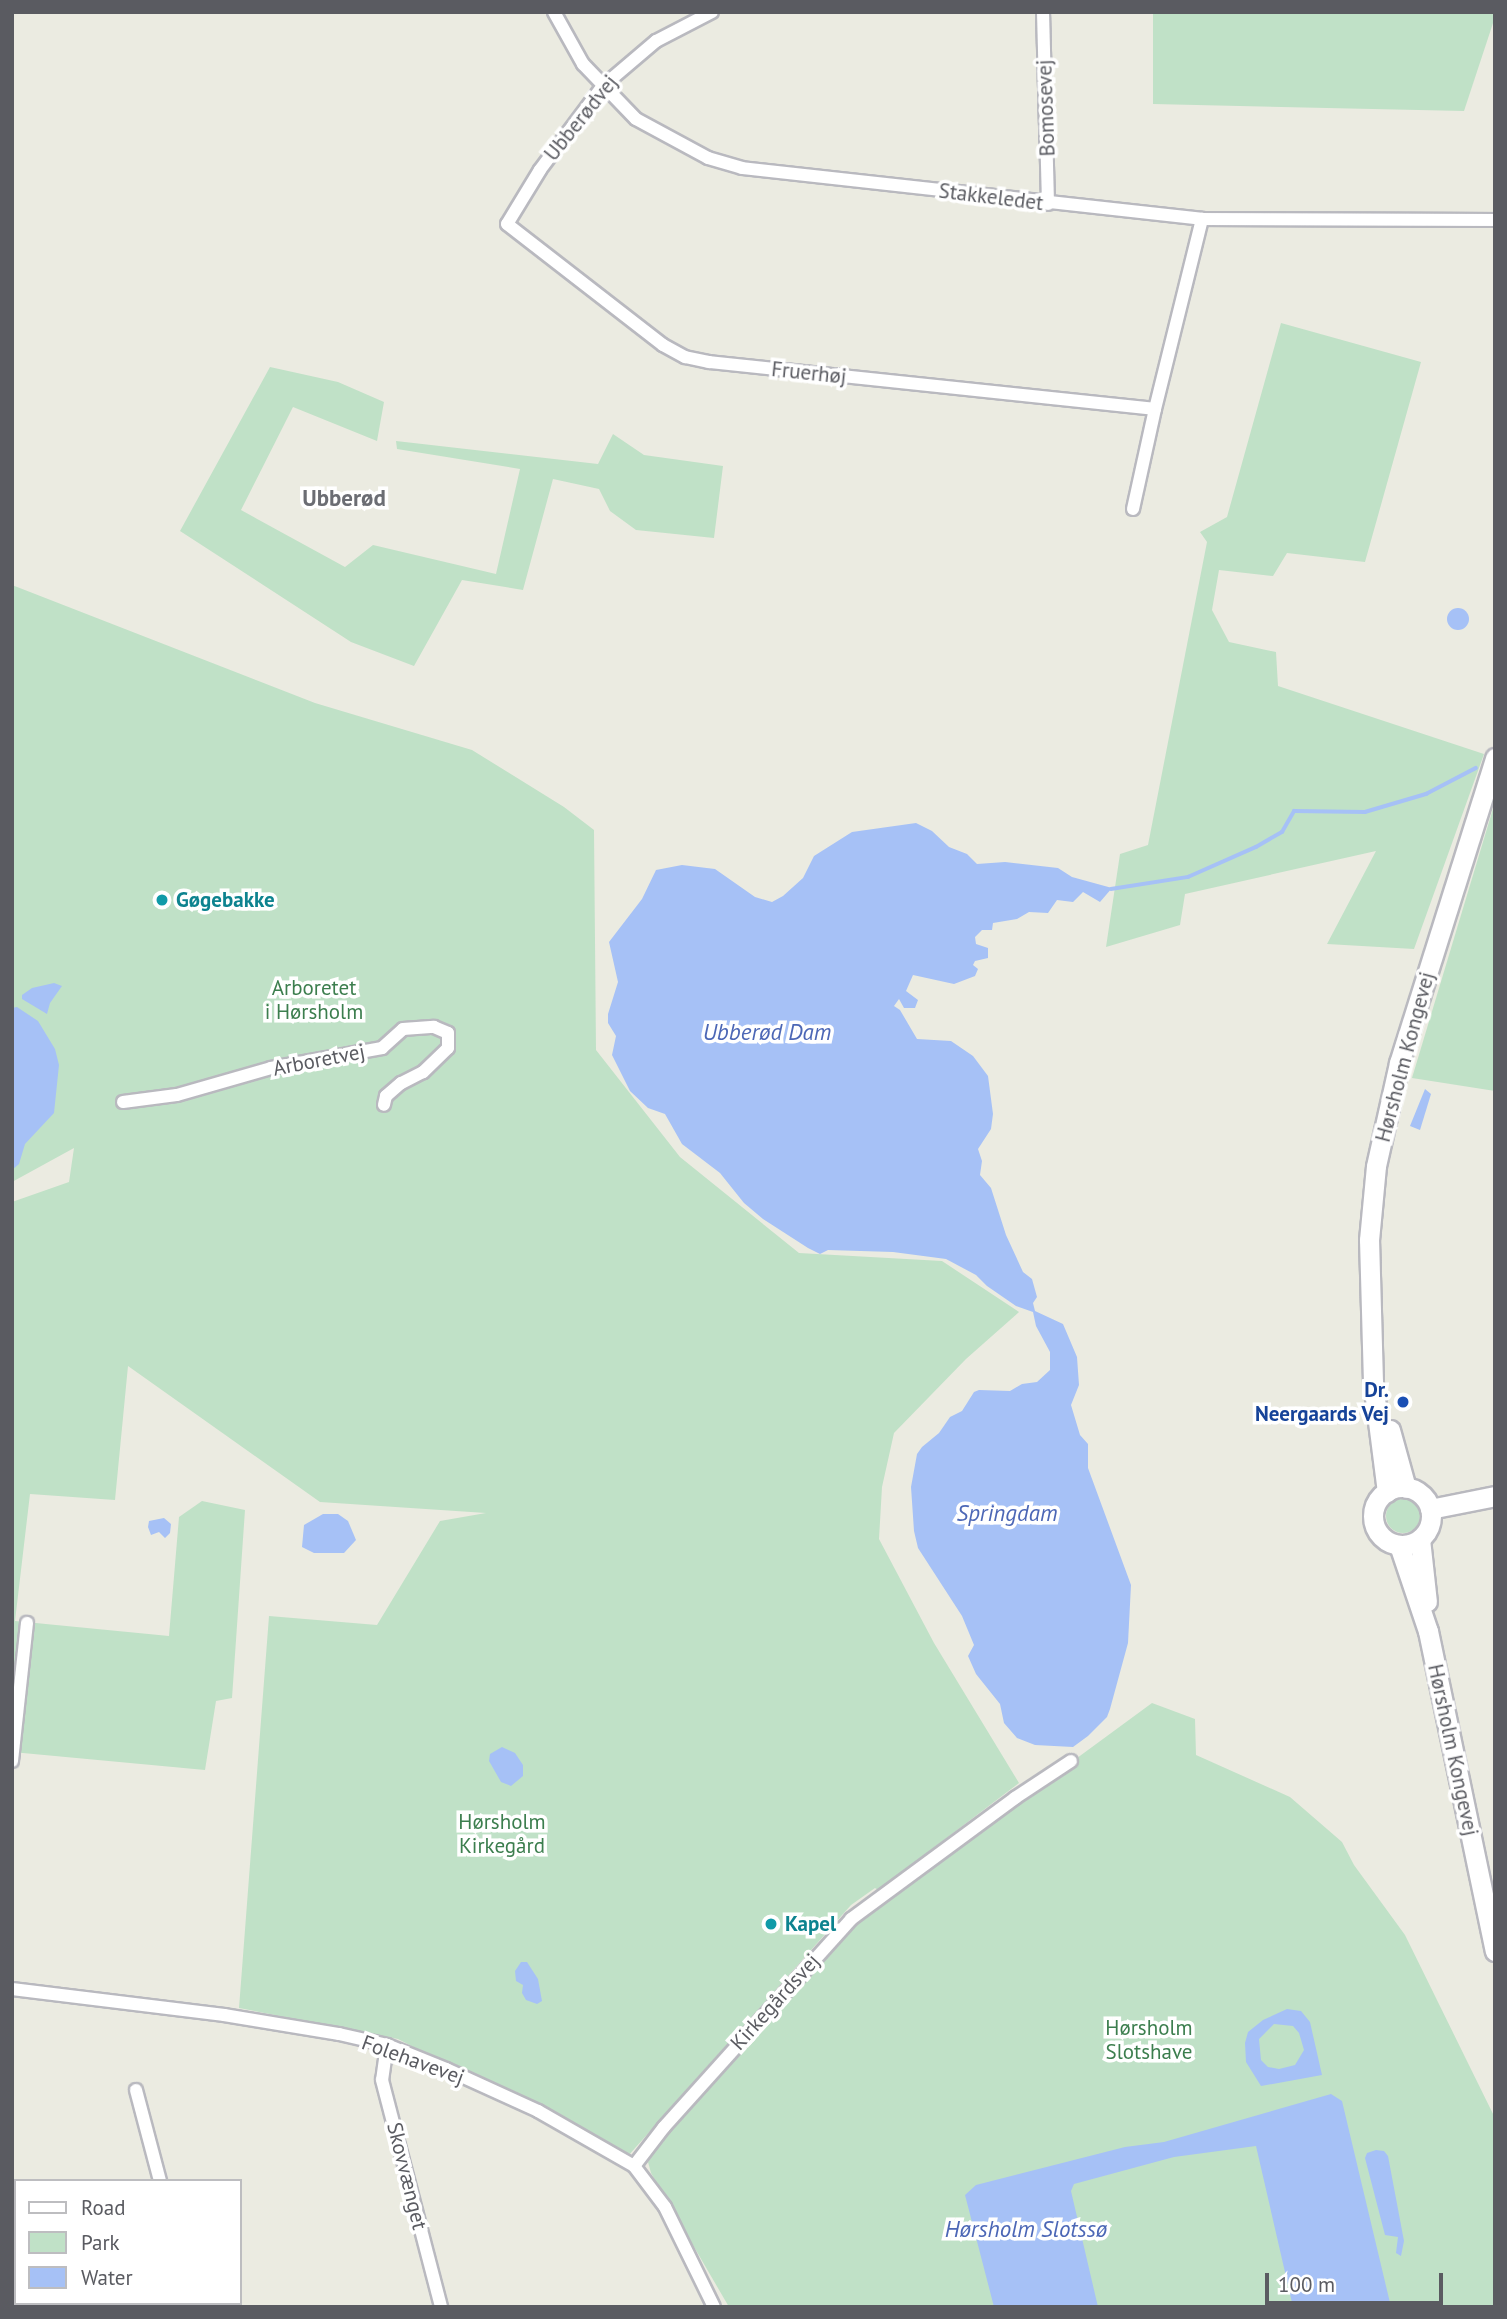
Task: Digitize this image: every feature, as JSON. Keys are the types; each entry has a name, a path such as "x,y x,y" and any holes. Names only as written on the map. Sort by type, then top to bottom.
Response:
{"main road":[{"name":"Hørsholm Kongevej","path":"1396,1490 1373,1382 1375,1365 1369,1240 1377,1167 1399,1063 1495,758"},
{"path":"1396,1490 1424,1498 1430,1509 1431,1520 1420,1539 1399,1545 1386,1540 1374,1523 1376,1505 1396,1490"},
{"path":"1430,1509 1495,1496"},
{"name":"Hørsholm Kongevej","path":"1420,1539 1428,1631"},
{"name":"Hørsholm Kongevej","path":"1399,1545 1428,1631 1495,1951"}],"street":[{"name":"Stakkeledet","path":"554,12 583,64 601,87 636,119 708,158 742,168 1202,219 1495,220"},
{"name":"Ubberødvej","path":"507,224 540,170 601,87 656,41 712,12"},
{"name":"Bomosevej","path":"1043,12 1048,204"},
{"path":"1133,509 1202,219"},
{"name":"Fruerhøj","path":"507,224 663,345 685,357 709,362 1155,409"},
{"name":"Arboretvej","path":"123,1102 177,1095 271,1068 382,1048 403,1029 434,1027 448,1033 448,1048 423,1072 401,1083 386,1096 384,1105"},
{"path":"12,1762 27,1623"},
{"name":"Kirkegårdsvej","path":"634,2166 664,2127 851,1919 1015,1798 1071,1761"},
{"name":"Folehavevej","path":"12,1989 224,2015 387,2045 538,2111 634,2166 665,2207 714,2307"},
{"name":"Skovvænget","path":"387,2045 382,2080 441,2307"},
{"path":"136,2090 159,2179"}],"green space":[{"path":"1153,12 1495,12 1495,17 1464,111 1153,104"},
{"path":"1281,323 1421,362 1365,562 1287,553 1273,576 1219,570 1212,610 1229,642 1276,652 1278,686 1484,754 1414,949 1327,944 1376,851 1185,894 1180,925 1106,947 1120,854 1148,845 1207,542 1200,532 1227,517"},
{"path":"270,367 338,382 384,402 377,441 293,407 241,510 345,567 373,545 496,574 520,469 397,449 396,441 598,464 613,434 644,455 723,466 714,538 636,530 610,511 599,489 553,479 523,590 462,580 414,666 351,642 180,531"},
{"name":"Arboretet i Hørsholm","path":"12,585 315,703 472,750 564,807 594,830 596,1050 680,1157 799,1253 942,1261 1019,1312 966,1359 894,1433 882,1487 879,1539 934,1643 1019,1783 878,1890 875,1888 851,1905 628,2156 510,2091 454,2068 398,2039 239,2008 269,1616 377,1625 440,1521 486,1513 320,1502 128,1366 115,1500 30,1494 15,1621 169,1636 179,1517 202,1501 245,1510 232,1698 216,1701 205,1770 12,1752 12,1202 69,1182 74,1148 12,1182"},
{"path":"1495,802 1495,1091 1412,1078"},
{"path":"1403,1499 1415,1504 1420,1516 1415,1528 1403,1533 1391,1528 1386,1516 1391,1504"},
{"name":"Hørsholm Slotshave","path":"1152,1703 1195,1719 1196,1755 1290,1797 1342,1842 1354,1865 1405,1935 1495,2118 1495,2307 729,2307 651,2173 648,2162 665,2137 866,1913"}],"water":[{"path":"1458,608 1466,611 1469,619 1466,627 1458,630 1450,627 1447,619 1450,611"},
{"name":"Ubberød Dam","path":"916,823 932,831 949,847 967,854 977,864 1005,862 1058,868 1072,877 1112,888 1100,902 1083,892 1073,902 1057,900 1048,913 1029,912 1017,919 993,923 992,930 982,930 975,937 976,944 988,948 988,958 975,961 973,965 978,969 975,976 954,984 913,975 906,991 918,1000 915,1008 904,1008 899,999 894,1006 900,1010 917,1039 951,1041 973,1056 988,1076 993,1114 991,1129 978,1149 982,1161 980,1175 991,1188 1006,1235 1023,1272 1032,1279 1037,1297 1033,1303 1035,1311 1063,1324 1077,1357 1079,1385 1071,1405 1080,1435 1088,1444 1088,1468 1131,1585 1128,1643 1110,1709 1107,1717 1073,1747 1035,1745 1017,1738 1004,1723 1000,1704 976,1674 968,1656 974,1645 962,1616 918,1548 914,1531 911,1487 917,1454 922,1447 939,1433 950,1417 962,1411 974,1392 1010,1391 1022,1384 1037,1382 1050,1370 1050,1352 1036,1326 1033,1312 1016,1306 976,1275 946,1259 893,1252 828,1250 820,1254 808,1248 763,1219 744,1203 720,1173 682,1144 665,1114 648,1108 630,1091 612,1055 616,1036 608,1023 608,1014 618,982 609,942 642,899 656,870 682,865 715,869 755,897 772,902 803,878 814,856 852,832"},
{"path":"54,983 62,986 50,1003 47,1014 22,999 22,995 32,988"},
{"path":"17,1007 38,1021 55,1049 59,1065 54,1113 25,1144 19,1164 12,1170 12,1008"},
{"path":"1425,1089 1431,1094 1420,1130 1410,1126"},
{"path":"323,1514 338,1514 348,1521 356,1540 344,1553 314,1553 302,1547 304,1525"},
{"path":"164,1518 171,1524 170,1533 165,1538 159,1532 151,1535 149,1521"},
{"path":"502,1747 515,1753 523,1765 523,1776 511,1786 501,1782 489,1761 490,1754"},
{"path":"521,1962 527,1962 538,1979 542,2001 537,2004 526,2000 522,1993 523,1985 516,1981 515,1971"},
{"path":"1287,2009 1301,2011 1310,2022 1322,2075 1261,2086 1246,2062 1245,2043 1248,2032 1263,2020","holes":["1274,2024 1293,2026 1299,2033 1304,2050 1295,2065 1279,2069 1268,2067 1261,2060 1259,2039"]},
{"name":"Hørsholm Slotssø","path":"1331,2094 1342,2101 1391,2307 1293,2307 1256,2146 1174,2157 1074,2184 1071,2191 1098,2307 994,2307 965,2195 976,2185 1125,2147 1164,2142"},
{"path":"1384,2151 1388,2156 1404,2241 1401,2256 1396,2253 1398,2237 1385,2235 1365,2158 1367,2153"}],"waterway":[{"path":"1111,889 1188,877 1256,847 1282,832 1294,811 1365,812 1426,794 1476,768"}],"place":[{"name":"Gøgebakke","path":"162,900"},
{"name":"Dr. Neergaards Vej","path":"1403,1402"},
{"name":"Kapel","path":"771,1924"}],"district":[{"name":"Ubberød","path":"344,498"}],"water label":[{"name":"Springdam","path":"1007,1513"}],"park label":[{"name":"Hørsholm Kirkegård","path":"502,1834"}]}
